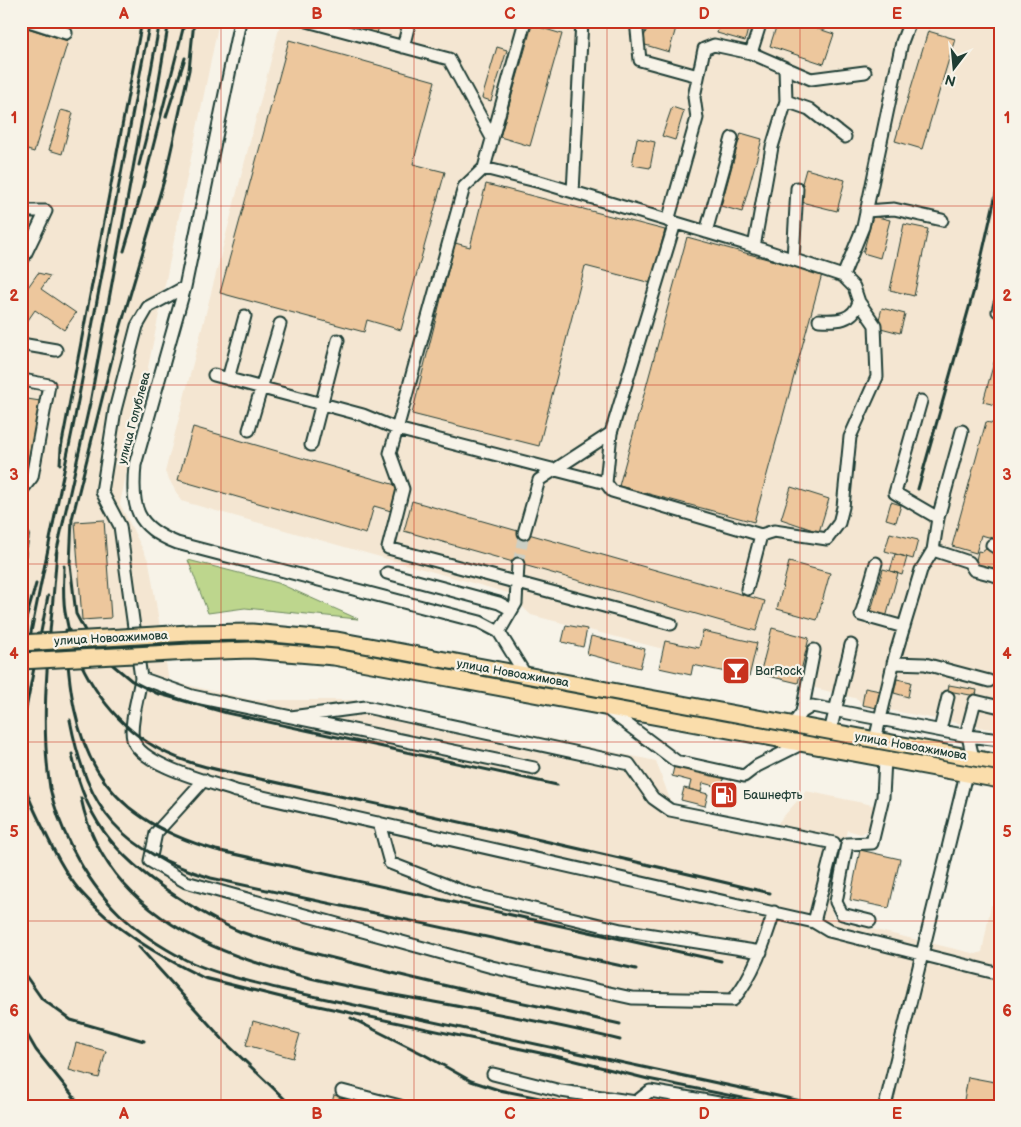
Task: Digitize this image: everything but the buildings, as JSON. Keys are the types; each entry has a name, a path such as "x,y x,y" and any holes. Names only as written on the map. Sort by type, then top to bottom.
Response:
{"main road":[{"name":"улица Новоажимова","path":"21,643 189,633 252,632 307,636 1000,763"},
{"name":"улица Новоажимова","path":"21,661 251,650 334,656 1000,780"}],"street":[{"path":"29,21 66,33"},
{"name":"улица Голублева","path":"240,21 185,287 135,465 133,486 135,506 142,522 158,536 177,543 480,622 499,632"},
{"path":"307,21 449,59 492,138"},
{"path":"403,47 409,24 407,21"},
{"path":"525,21 484,168 464,187 390,454 403,489 388,548 671,624"},
{"path":"573,192 582,21"},
{"path":"636,21 640,60 698,76"},
{"path":"752,53 761,21"},
{"path":"843,276 862,227 902,42 910,21"},
{"path":"606,483 611,433 672,222 698,118 694,98 704,49 714,45 752,53 811,79 865,72"},
{"path":"754,246 772,147 786,101 786,68"},
{"path":"786,101 809,109 844,137"},
{"path":"706,232 732,138"},
{"path":"214,375 363,415 397,429 606,483 612,491 762,535 774,531 827,539 839,523 843,507 850,437 877,377 875,325 859,302 854,287 843,276 754,246 573,192 484,168"},
{"path":"794,259 797,188"},
{"path":"866,211 894,208 942,220"},
{"path":"21,211 46,211 21,263"},
{"path":"185,287 148,307 137,326 115,410 102,492 120,526 141,678 133,739 140,751 170,768 236,790 774,912 814,922 829,931 1000,974"},
{"path":"819,320 847,318 856,312 859,302"},
{"path":"1000,304 998,311 1000,312"},
{"path":"228,379 245,316"},
{"path":"249,430 280,324"},
{"path":"311,445 338,340"},
{"path":"21,344 56,350"},
{"path":"21,491 32,477 49,385 22,380"},
{"path":"921,401 895,493 938,518"},
{"path":"875,740 893,663 921,570 933,550 938,518 962,432"},
{"path":"524,533 539,480 611,433"},
{"path":"747,590 762,535"},
{"path":"933,550 969,562 974,570 996,576 1000,571"},
{"path":"876,563 861,615 904,627"},
{"path":"518,564 516,601 499,632 526,676"},
{"path":"387,573 499,604 512,610"},
{"path":"830,732 850,645"},
{"path":"793,725 802,712 814,650"},
{"path":"893,663 925,664 989,681"},
{"path":"141,678 192,696 534,768"},
{"path":"940,730 948,696"},
{"path":"973,758 967,735 975,701 1000,707"},
{"path":"802,712 812,706 835,708 880,719 1000,740"},
{"path":"291,717 366,707 628,764 653,798 670,810 834,843 814,922"},
{"path":"604,707 676,761 744,776 758,766 801,744"},
{"path":"870,921 842,914 836,902 847,844 872,843 883,797 885,759"},
{"path":"890,1105 921,955 966,774"},
{"path":"204,780 156,833 150,861 186,882 492,967 632,998 734,1000 747,983 762,952 774,912"},
{"path":"379,823 390,863 467,894 621,930 762,952"},
{"path":"492,1074 561,1091 636,1102 650,1091 736,1106"},
{"path":"342,1091 400,1106"}],"shaded area":[{"path":"21,21 219,21 120,504 149,562 169,681 252,700 366,700 656,761 672,805 776,825 806,791 877,806 872,828 861,834 847,830 831,904 833,917 838,921 976,954 982,952 991,905 1000,907 1000,1106 21,1106"},
{"path":"281,21 1000,21 1000,731 862,705 858,699 531,615 508,593 181,501 165,472"}],"green space":[{"path":"188,560 278,583 358,619 245,608 208,613"}],"tunnel":[{"path":"518,564 524,533"}],"railway":[{"path":"60,464 61,448 142,21"},
{"path":"21,681 74,422 150,21"},
{"path":"56,554 90,403 160,21"},
{"path":"139,165 155,103 169,21"},
{"path":"124,251 141,194 185,21"},
{"path":"194,21 189,70 165,177 117,339 72,519 70,564 76,614 96,651 132,681 156,693 227,713 557,785"},
{"path":"166,117 185,58"},
{"path":"918,489 974,290 1000,176"},
{"path":"57,549 47,668 45,729 50,788 59,819 69,841 94,884 119,914 149,938 197,965 232,977 280,989 824,1106"},
{"path":"64,566 66,617 70,635 85,671 94,688 118,718 132,731 160,750 187,761 216,769 770,893"},
{"path":"21,636 36,584"},
{"path":"23,724 48,596"},
{"path":"66,630 74,709 84,742 98,771 117,796 142,818 175,836 216,850 721,961"},
{"path":"24,717 21,763 26,788 51,844 69,876 80,891 107,918 154,951 187,970 204,978 309,1004 564,1058 648,1079 782,1106"},
{"path":"70,720 87,780 99,803 114,823 132,840 154,855 180,867 211,878 636,969"},
{"path":"72,754 78,779 87,802 111,841 126,857 163,888 226,925 273,942 400,975 620,1024"},
{"path":"81,798 100,850 131,892 172,925 221,950 274,968 329,982 527,1019 620,1040"},
{"path":"139,947 227,1044 292,1106"},
{"path":"21,969 42,999 71,1020 144,1041"},
{"path":"351,1018 423,1054 471,1081 499,1090 580,1106"},
{"path":"21,1024 36,1050 81,1106"}],"place":[{"name":"BarRock","path":"736,671"},
{"name":"Башнефть","path":"724,795"}]}
